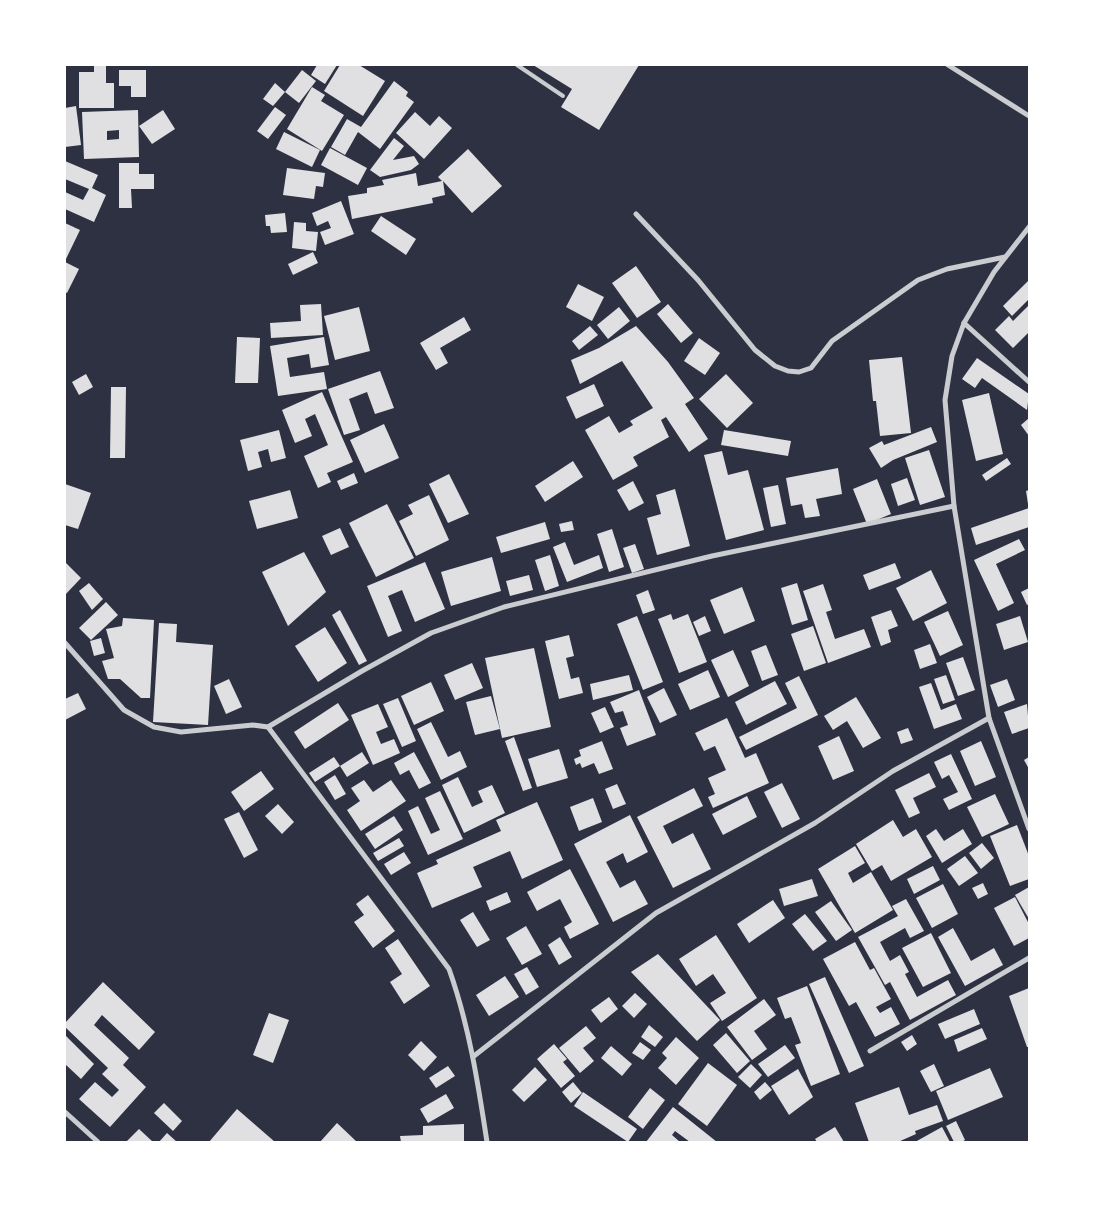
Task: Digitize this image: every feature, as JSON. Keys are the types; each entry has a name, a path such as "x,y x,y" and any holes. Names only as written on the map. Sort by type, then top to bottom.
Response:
{"street":[{"path":"948,65 1029,116"},
{"path":"636,214 698,280 755,350 775,366 788,371 799,372 811,368 832,341 918,280 947,269 1005,257"},
{"path":"1029,227 994,272 964,323 952,356 945,400 954,506 989,718 1029,828"},
{"path":"964,323 1029,382"},
{"path":"65,643 124,710 154,728 181,732 253,725 268,727 362,671 432,633 504,607 712,556 954,506"},
{"path":"474,1056 656,913 815,823 893,771 989,718"},
{"path":"268,727 449,969 458,994 474,1056 487,1142"},
{"path":"870,1051 1029,958"},
{"path":"65,1112 98,1142"}],"lane":[{"path":"516,65 563,96"}],"building":[{"path":"317,65 337,65 325,84 311,75"},
{"path":"340,65 359,65 385,81 363,116 324,91"},
{"path":"533,65 639,65 599,130 561,107 572,89"},
{"path":"94,66 106,66 106,83 114,83 114,108 79,108 79,72 94,72"},
{"path":"119,70 146,70 146,97 131,97 131,86 119,86"},
{"path":"302,70 316,81 299,103 285,92"},
{"path":"394,81 408,92 406,96 414,102 380,149 358,132 345,155 331,147 347,119 361,127"},
{"path":"275,83 285,92 273,106 263,99"},
{"path":"312,87 325,95 321,101 344,115 322,151 287,129"},
{"path":"76,106 81,145 65,147 65,108"},
{"path":"275,107 286,115 268,139 257,131"},
{"path":"138,110 139,157 84,159 82,112","holes":["119,130 119,139 107,140 107,131"]},
{"path":"163,110 175,129 152,144 139,126"},
{"path":"415,112 430,126 439,116 452,128 424,159 396,133"},
{"path":"284,132 320,150 312,167 276,149"},
{"path":"394,138 404,146 393,160 414,156 419,164 411,170 380,177 370,170"},
{"path":"330,148 367,168 358,185 321,165"},
{"path":"468,149 502,186 472,213 443,181 445,195 432,198 433,203 352,219 348,196 367,193 367,188 384,185 382,180 416,173 418,186 442,181 438,177"},
{"path":"65,161 98,175 92,188 106,195 94,222 65,209 65,192 83,200 89,189 65,179"},
{"path":"119,163 139,163 139,174 154,174 154,189 131,189 132,208 119,208"},
{"path":"287,168 325,173 323,187 316,186 314,199 283,195"},
{"path":"341,201 354,234 325,245 320,232 331,228 328,221 317,226 312,213"},
{"path":"285,213 287,232 271,233 270,226 266,226 265,215"},
{"path":"381,216 416,239 406,255 371,231"},
{"path":"294,222 306,223 306,231 318,232 316,251 292,248"},
{"path":"65,223 80,230 65,261"},
{"path":"313,252 318,263 293,275 288,264"},
{"path":"65,262 79,269 67,293 65,292"},
{"path":"636,266 661,302 637,318 612,283"},
{"path":"1029,280 1029,299 1012,316 1003,306"},
{"path":"578,284 604,297 592,321 566,307"},
{"path":"321,304 323,335 271,338 270,323 301,321 300,305"},
{"path":"668,304 693,333 681,343 657,314"},
{"path":"1029,305 1029,332 1013,348 995,330 1009,316 1013,321"},
{"path":"359,307 370,351 335,360 324,316"},
{"path":"619,307 630,321 608,339 597,325"},
{"path":"464,317 471,330 440,348 448,363 436,370 420,343"},
{"path":"590,326 598,335 579,350 572,341"},
{"path":"636,326 668,362 694,398 685,404 708,439 689,452 666,417 661,420 669,437 633,457 638,466 613,480 585,430 609,416 619,433 633,425 630,421 653,408 622,361 580,384 571,360 599,348"},
{"path":"237,337 260,338 258,383 235,383"},
{"path":"324,337 329,365 311,368 309,354 287,358 290,377 324,372 327,389 278,396 270,346"},
{"path":"699,338 720,353 705,375 684,361"},
{"path":"902,357 911,433 880,436 876,401 873,401 869,360"},
{"path":"977,358 1029,394 1027,410 982,378 975,388 962,379"},
{"path":"380,371 394,408 375,414 367,392 349,399 360,430 344,435 328,389"},
{"path":"86,374 93,387 79,395 72,382"},
{"path":"726,374 753,403 727,428 699,399"},
{"path":"594,384 604,406 576,419 566,397"},
{"path":"111,387 126,387 125,458 110,458"},
{"path":"322,392 353,462 327,473 331,482 318,488 304,456 328,445 315,414 305,419 312,436 295,443 282,410"},
{"path":"989,393 1003,454 976,461 962,400"},
{"path":"1029,418 1029,436 1021,425"},
{"path":"384,424 399,458 365,473 350,440"},
{"path":"931,427 937,442 893,460 881,468 869,448 882,441 884,445"},
{"path":"279,430 286,458 271,462 268,449 258,452 262,467 248,471 240,440"},
{"path":"724,430 791,441 788,456 721,445"},
{"path":"929,450 945,497 920,505 905,458"},
{"path":"722,451 728,475 748,470 764,530 726,540 704,455"},
{"path":"1007,458 1011,464 986,481 982,475"},
{"path":"573,461 583,477 545,502 535,486"},
{"path":"838,468 842,494 816,499 820,516 805,518 802,504 791,506 786,478"},
{"path":"354,473 358,483 341,490 337,481"},
{"path":"449,474 469,514 448,523 429,484"},
{"path":"907,478 915,500 898,506 891,484"},
{"path":"877,479 891,514 867,524 853,489"},
{"path":"633,481 644,503 629,511 617,490"},
{"path":"65,484 91,493 78,529 65,525"},
{"path":"778,485 786,524 771,527 763,488"},
{"path":"675,489 690,546 657,555 647,518 661,514 656,495"},
{"path":"290,490 298,518 257,529 249,501"},
{"path":"1029,490 1029,504 1028,504 1026,491"},
{"path":"429,495 449,540 416,556 399,521 413,514 408,505"},
{"path":"387,504 414,558 376,577 349,523"},
{"path":"1029,508 1029,527 976,545 971,528"},
{"path":"572,521 574,530 561,532 559,524"},
{"path":"545,522 550,539 501,553 496,537"},
{"path":"340,528 349,547 331,555 322,536"},
{"path":"612,529 624,567 609,572 597,534"},
{"path":"1019,539 1025,550 996,564 1014,603 998,611 974,560"},
{"path":"565,542 574,565 599,555 603,568 567,582 553,547"},
{"path":"635,544 644,569 632,573 623,548"},
{"path":"304,552 326,592 288,626 262,572"},
{"path":"550,555 559,586 545,591 535,560"},
{"path":"492,557 501,591 451,606 441,572"},
{"path":"65,562 81,578 65,595"},
{"path":"425,562 445,609 415,622 402,590 388,596 402,631 388,637 367,586"},
{"path":"895,563 901,578 869,590 863,575"},
{"path":"931,570 947,603 913,621 896,588"},
{"path":"529,575 533,590 510,596 506,581"},
{"path":"89,583 103,599 92,610 79,591"},
{"path":"797,583 808,620 792,625 781,588"},
{"path":"823,584 832,610 826,612 835,639 864,629 871,647 828,663 803,591"},
{"path":"742,587 755,621 724,634 710,600"},
{"path":"1029,588 1029,604 1027,605 1021,592"},
{"path":"648,590 655,610 643,614 636,595"},
{"path":"106,602 118,615 91,640 79,628"},
{"path":"340,610 367,661 359,665 332,615"},
{"path":"891,610 898,626 888,630 891,642 881,646 871,617"},
{"path":"948,611 963,645 940,656 924,622"},
{"path":"671,614 673,620 688,614 707,662 679,673 658,619"},
{"path":"637,616 663,682 643,690 617,624"},
{"path":"705,616 711,631 699,636 693,622"},
{"path":"1020,616 1028,642 1004,650 996,624"},
{"path":"123,618 154,620 150,698 141,698 120,679 108,679 102,661 114,658 106,629 122,626"},
{"path":"159,623 177,624 176,642 213,645 208,725 153,722"},
{"path":"813,626 826,663 804,671 791,634"},
{"path":"325,627 347,663 318,682 295,646"},
{"path":"569,635 574,656 566,658 571,679 579,677 583,693 559,699 545,641"},
{"path":"101,638 105,653 94,656 90,641"},
{"path":"930,644 937,663 920,669 914,650"},
{"path":"766,645 778,675 762,681 751,651"},
{"path":"534,648 551,727 502,738 485,658"},
{"path":"733,650 749,686 728,697 711,660"},
{"path":"963,657 975,690 958,696 946,663"},
{"path":"472,663 483,688 455,700 444,675"},
{"path":"708,670 720,697 690,710 678,684"},
{"path":"629,675 633,690 593,700 590,684"},
{"path":"946,675 955,700 943,704 934,679"},
{"path":"799,676 818,715 746,750 739,737 797,708 785,683"},
{"path":"229,679 242,707 226,714 214,686"},
{"path":"1007,679 1015,700 998,707 990,685"},
{"path":"775,681 787,704 746,725 735,702"},
{"path":"431,682 444,711 414,725 401,696"},
{"path":"931,683 941,710 956,704 962,719 934,729 919,687"},
{"path":"664,688 677,715 660,723 647,697"},
{"path":"639,690 656,735 627,746 620,728 628,725 623,711 615,713 610,702"},
{"path":"78,693 86,709 65,720 65,699"},
{"path":"491,696 500,729 475,735 466,702"},
{"path":"856,697 881,738 863,748 847,721 833,730 824,716"},
{"path":"398,698 416,741 402,747 383,704"},
{"path":"338,703 349,720 305,749 294,732"},
{"path":"378,704 388,727 376,732 381,744 394,739 400,753 373,765 351,715"},
{"path":"1027,704 1029,728 1012,734 1004,712"},
{"path":"605,707 614,727 600,733 591,713"},
{"path":"727,718 745,758 756,753 769,783 713,808 708,797 715,794 708,778 726,770 715,746 704,751 695,733"},
{"path":"431,722 448,757 460,751 467,767 441,780 417,729"},
{"path":"908,728 913,740 901,744 897,732"},
{"path":"839,736 854,771 833,780 818,746"},
{"path":"514,737 532,788 523,791 505,741"},
{"path":"602,741 613,769 599,774 594,763 582,768 580,763 576,765 574,759 581,756 579,750"},
{"path":"981,741 996,777 975,786 960,751"},
{"path":"559,749 568,778 537,787 528,759"},
{"path":"362,752 369,763 347,777 340,766"},
{"path":"414,752 431,783 419,789 409,770 400,775 394,763"},
{"path":"951,754 972,799 949,810 943,799 958,792 949,775 942,779 934,762"},
{"path":"334,757 340,766 315,782 309,773"},
{"path":"1029,757 1029,769 1024,760"},
{"path":"261,771 274,789 244,811 231,792"},
{"path":"929,773 936,787 913,798 920,813 909,818 895,790"},
{"path":"335,775 346,794 335,800 324,782"},
{"path":"458,777 472,807 483,802 478,791 492,785 505,813 464,833 442,785"},
{"path":"364,780 373,792 391,780 406,801 361,831 347,810 360,801 351,788"},
{"path":"782,783 800,819 782,828 764,792"},
{"path":"617,784 626,804 613,809 605,789"},
{"path":"694,788 703,806 663,826 672,844 693,833 711,869 673,888 637,817"},
{"path":"440,791 463,839 428,855 408,811 418,806 431,834 440,830 425,798"},
{"path":"995,794 1009,824 982,837 967,807"},
{"path":"747,796 757,817 723,835 712,814"},
{"path":"593,798 602,822 579,831 570,807"},
{"path":"537,802 563,860 522,879 510,851 473,867 482,887 432,908 417,873 438,864 436,860 501,831 496,820"},
{"path":"278,804 294,822 282,834 265,816"},
{"path":"239,812 258,850 244,858 224,819"},
{"path":"630,815 648,852 627,863 623,853 606,862 620,888 635,880 648,904 613,922 574,844"},
{"path":"394,816 403,830 375,849 365,834"},
{"path":"893,820 903,837 916,829 932,857 891,881 882,865 872,871 856,844"},
{"path":"1017,825 1029,856 1029,879 1010,886 990,836"},
{"path":"936,829 944,841 963,829 972,844 942,863 926,836"},
{"path":"399,838 404,846 378,861 373,853"},
{"path":"982,843 994,858 981,869 969,853"},
{"path":"855,846 865,863 848,873 853,883 871,872 893,910 855,933 818,869"},
{"path":"404,852 411,863 391,875 384,864"},
{"path":"965,856 978,873 959,886 947,869"},
{"path":"933,866 940,880 914,894 907,879"},
{"path":"570,869 599,924 570,939 564,927 572,922 560,899 537,911 527,892"},
{"path":"812,879 818,896 784,906 779,889"},
{"path":"983,883 988,894 978,899 972,888"},
{"path":"943,884 958,914 932,928 916,898"},
{"path":"1029,887 1029,919 1015,895"},
{"path":"507,892 511,902 490,911 486,901"},
{"path":"368,895 395,931 373,948 354,922 364,915 356,904"},
{"path":"1015,897 1029,924 1029,938 1014,946 994,908"},
{"path":"906,899 924,931 910,938 905,928 880,942 890,961 900,955 909,972 905,974 917,997 948,980 956,995 910,1020 890,982 885,985 858,937 898,916 892,906"},
{"path":"773,900 785,918 749,943 737,924"},
{"path":"831,901 852,930 836,941 815,912"},
{"path":"473,912 490,940 477,947 460,920"},
{"path":"805,914 827,941 813,951 792,924"},
{"path":"526,926 542,954 522,965 506,938"},
{"path":"953,928 971,961 994,948 1003,965 965,986 938,937"},
{"path":"931,933 951,973 923,987 902,948"},
{"path":"716,935 757,998 722,1021 710,1003 726,993 713,974 696,986 679,959"},
{"path":"560,937 572,957 559,965 548,945"},
{"path":"398,939 430,986 404,1004 390,982 402,974 385,948"},
{"path":"855,942 870,970 874,968 891,999 876,1007 880,1013 891,1007 900,1024 875,1037 856,1002 849,1006 823,959"},
{"path":"658,954 720,1020 697,1041 631,972"},
{"path":"527,967 539,987 526,995 514,974"},
{"path":"505,976 519,997 489,1016 476,995"},
{"path":"825,977 864,1066 849,1073 809,984"},
{"path":"103,982 155,1032 139,1050 102,1015 94,1025 129,1058 123,1065 146,1087 110,1127 79,1099 95,1082 112,1097 119,1090 102,1074 108,1068 65,1027 65,1023"},
{"path":"807,986 840,1074 811,1086 795,1045 801,1043 791,1017 785,1019 777,998"},
{"path":"1029,988 1029,1047 1027,1047 1009,996"},
{"path":"635,993 647,1004 634,1018 622,1006"},
{"path":"609,997 618,1009 601,1023 591,1010"},
{"path":"764,999 776,1015 754,1031 767,1049 752,1060 727,1027"},
{"path":"974,1009 980,1024 945,1039 938,1024"},
{"path":"269,1013 289,1020 273,1063 253,1055"},
{"path":"649,1025 663,1037 655,1047 641,1037"},
{"path":"586,1026 596,1038 583,1048 594,1061 580,1073 559,1048"},
{"path":"982,1028 987,1039 958,1052 954,1040"},
{"path":"726,1033 750,1061 737,1073 713,1045"},
{"path":"65,1035 94,1064 81,1079 65,1064"},
{"path":"912,1035 917,1044 907,1051 901,1042"},
{"path":"676,1037 699,1058 676,1085 658,1068 667,1058 662,1053"},
{"path":"421,1041 437,1057 424,1071 408,1055"},
{"path":"640,1042 651,1050 643,1060 632,1053"},
{"path":"554,1044 567,1059 563,1062 575,1076 561,1088 537,1059"},
{"path":"785,1045 795,1058 768,1077 758,1064"},
{"path":"611,1046 632,1064 622,1076 601,1058"},
{"path":"708,1063 737,1085 707,1126 678,1104"},
{"path":"751,1064 762,1075 750,1088 738,1077"},
{"path":"934,1064 944,1086 931,1092 920,1071"},
{"path":"448,1066 455,1076 436,1088 429,1078"},
{"path":"535,1067 547,1080 524,1102 512,1090"},
{"path":"990,1068 1003,1097 948,1120 936,1091"},
{"path":"798,1069 813,1097 789,1115 771,1086"},
{"path":"573,1082 582,1093 571,1103 562,1092"},
{"path":"765,1082 772,1090 760,1100 754,1092"},
{"path":"899,1087 909,1115 937,1105 943,1121 915,1131 916,1134 898,1142 869,1142 855,1103"},
{"path":"650,1088 665,1100 643,1129 628,1117"},
{"path":"583,1092 637,1129 628,1142 574,1106"},
{"path":"446,1094 454,1108 428,1123 420,1109"},
{"path":"164,1103 182,1121 173,1131 154,1113"},
{"path":"673,1107 717,1142 690,1142 675,1131 672,1135 680,1142 646,1142"},
{"path":"237,1109 275,1142 209,1142"},
{"path":"956,1121 965,1140 962,1142 954,1142 946,1126"},
{"path":"337,1123 357,1142 320,1142"},
{"path":"464,1124 464,1142 401,1142 400,1136 423,1135 423,1126"},
{"path":"835,1127 844,1142 817,1142 815,1139"},
{"path":"942,1127 950,1142 915,1142"},
{"path":"139,1129 153,1142 126,1142"},
{"path":"167,1133 177,1142 159,1142"}]}
